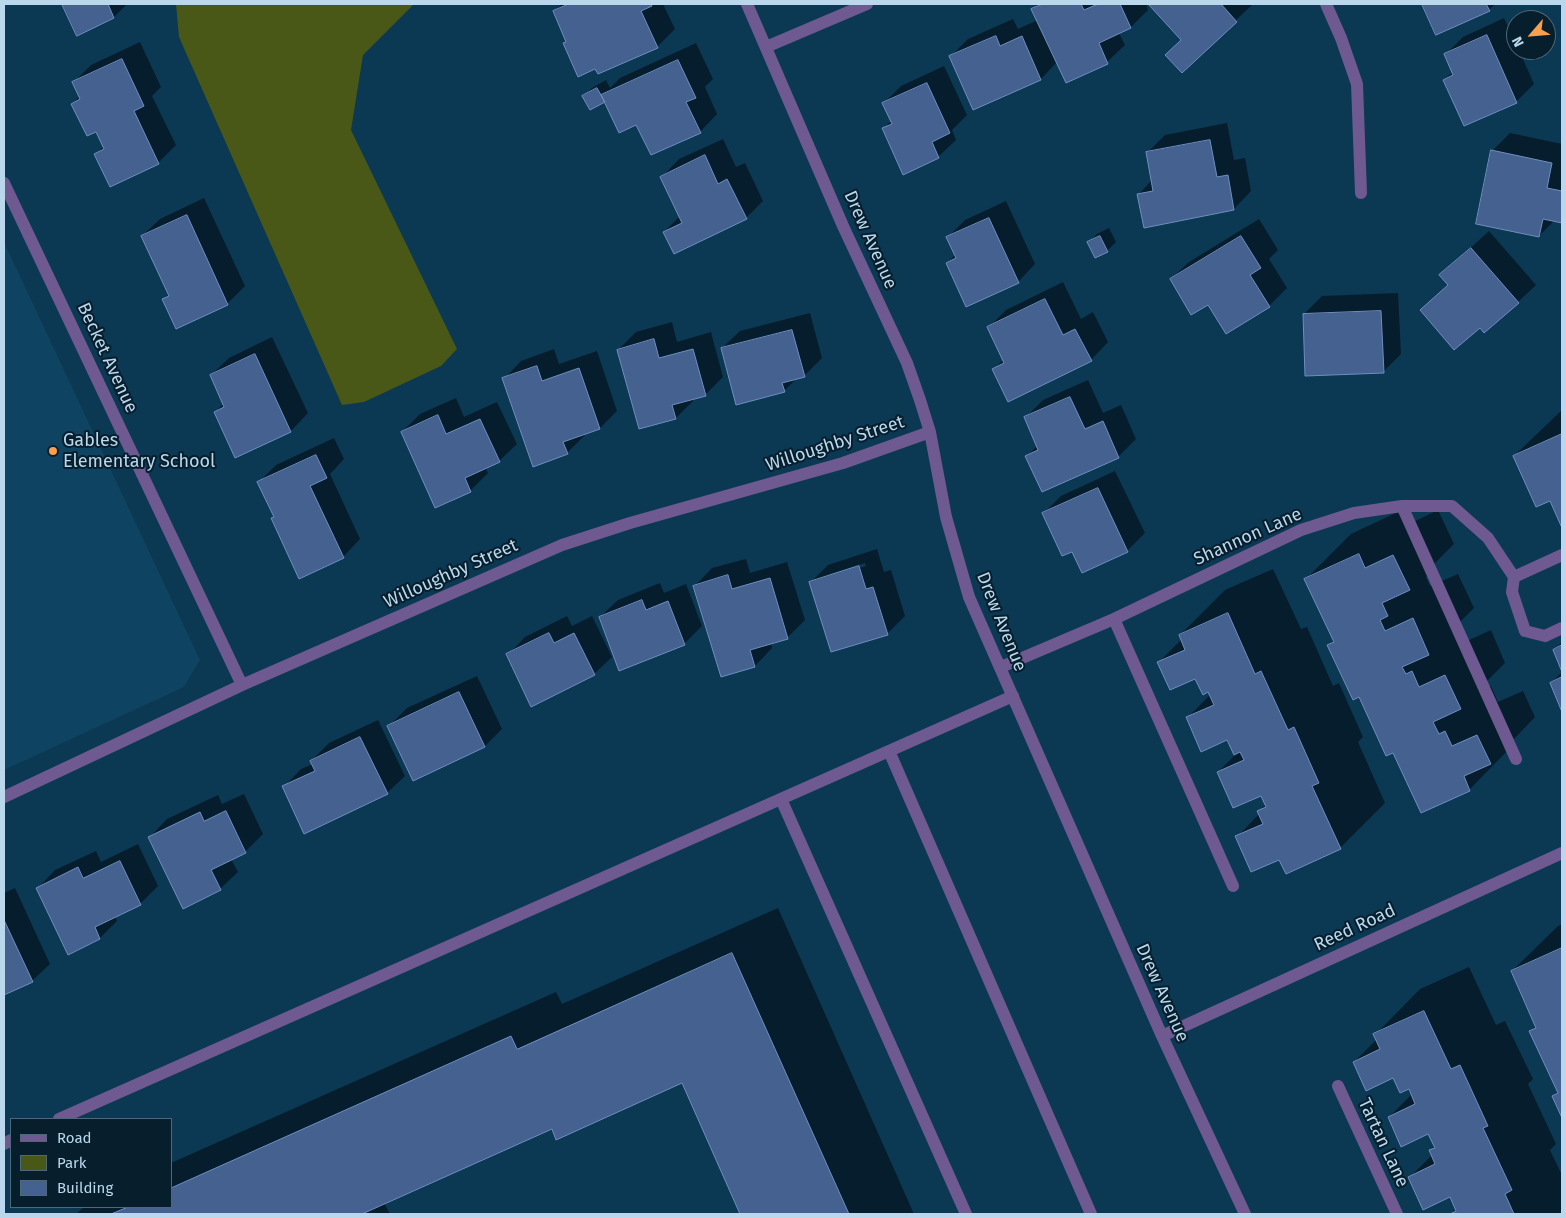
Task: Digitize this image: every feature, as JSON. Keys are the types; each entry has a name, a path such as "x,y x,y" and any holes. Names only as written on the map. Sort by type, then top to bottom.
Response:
{"street":[{"name":"Drew Avenue","path":"747,4 843,226 907,363 930,432 946,517 969,597 1162,1036 1245,1214"},
{"path":"766,47 867,4"},
{"path":"1326,4 1341,38 1357,84 1361,193"},
{"name":"Becket Avenue","path":"4,183 242,685"},
{"name":"Willoughby Street","path":"4,797 242,685 562,545 630,522 843,463 930,432"},
{"path":"1402,506 1516,759"},
{"name":"Shannon Lane","path":"1001,668 1114,619 1301,530 1354,513 1402,506 1452,506 1488,538 1514,577"},
{"path":"1562,555 1514,577 1512,592 1525,631 1545,636 1562,628"},
{"path":"1114,619 1233,886"},
{"path":"61,1118 1013,696"},
{"path":"889,751 1091,1214"},
{"path":"781,799 966,1214"},
{"name":"Reed Road","path":"1162,1036 1562,853"},
{"name":"Tartan Lane","path":"1338,1086 1396,1214"}],"shaded area":[{"name":"Gables Elementary School","path":"4,242 200,660 184,687 4,770"}],"green space":[{"path":"176,4 414,4 363,55 351,130 457,349 441,366 364,402 342,405 179,37"}],"building":[{"path":"62,4 108,4 114,18 77,36"},
{"path":"569,4 651,4 652,6 641,11 658,48 598,74 595,69 578,77 563,43 566,42 553,11"},
{"path":"1043,4 1081,4 1084,10 1098,4 1120,4 1131,28 1099,43 1108,64 1066,83 1031,9"},
{"path":"1150,4 1221,4 1237,22 1182,73 1165,55 1181,40"},
{"path":"1422,4 1486,4 1490,11 1436,35"},
{"path":"1487,35 1517,103 1464,126 1443,80 1453,75 1444,54"},
{"path":"996,36 1000,46 1022,36 1041,80 973,110 949,56"},
{"path":"122,59 144,106 134,111 159,164 110,187 94,154 104,149 96,132 87,136 71,104 80,99 72,82"},
{"path":"678,60 696,98 686,102 701,133 651,155 636,125 619,133 601,95"},
{"path":"927,83 950,133 932,142 939,158 903,175 882,128 892,124 882,103"},
{"path":"597,88 605,102 590,110 582,96"},
{"path":"1210,140 1217,177 1228,175 1234,210 1144,228 1137,194 1153,191 1146,152"},
{"path":"1491,150 1552,163 1547,188 1562,191 1562,223 1543,219 1539,237 1476,224"},
{"path":"705,155 718,184 727,179 747,219 674,254 663,232 682,223 660,177"},
{"path":"187,215 228,305 176,329 162,299 169,296 141,236"},
{"path":"989,218 1019,283 966,307 946,263 956,258 946,237"},
{"path":"1100,236 1108,252 1095,258 1087,242"},
{"path":"1241,236 1261,268 1250,275 1270,307 1226,334 1208,305 1191,315 1170,279"},
{"path":"1471,248 1519,303 1484,333 1480,328 1454,350 1420,310 1448,285 1439,275"},
{"path":"1045,299 1063,335 1075,329 1092,361 1008,402 992,369 1004,363 987,327"},
{"path":"1381,311 1384,373 1305,376 1303,314"},
{"path":"792,330 805,377 782,383 785,392 736,405 721,348"},
{"path":"654,339 659,358 693,349 706,396 672,405 676,419 639,429 617,350"},
{"path":"255,354 291,432 235,458 214,412 224,407 210,375"},
{"path":"537,366 542,381 579,368 600,429 563,442 568,454 533,467 502,378"},
{"path":"1070,397 1085,429 1103,421 1119,458 1042,492 1025,456 1038,450 1024,417"},
{"path":"438,415 446,434 480,419 500,462 465,478 471,492 435,508 401,432"},
{"path":"1562,434 1562,528 1550,501 1536,507 1513,456"},
{"path":"316,455 327,478 310,486 344,558 299,579 271,518 274,517 257,482"},
{"path":"1098,488 1128,552 1082,573 1072,552 1062,556 1042,513"},
{"path":"1359,554 1365,568 1393,555 1410,590 1382,603 1388,616 1380,620 1385,631 1413,618 1429,655 1402,667 1406,674 1412,671 1419,687 1445,675 1461,709 1433,722 1439,734 1445,731 1452,746 1477,735 1491,764 1464,776 1470,791 1421,813 1393,753 1386,756 1359,697 1353,700 1327,645 1334,642 1304,579"},
{"path":"859,566 866,589 873,587 888,635 831,652 809,582"},
{"path":"728,575 732,589 770,578 788,639 750,650 755,667 721,677 693,586"},
{"path":"642,600 646,610 668,601 685,645 619,671 599,617"},
{"path":"1228,613 1255,674 1261,671 1288,730 1294,727 1319,783 1312,786 1341,849 1286,874 1279,860 1251,872 1235,836 1263,824 1257,811 1266,807 1261,796 1233,808 1217,772 1244,760 1240,752 1234,755 1227,740 1201,752 1186,717 1214,705 1208,692 1203,695 1195,679 1170,690 1157,662 1185,650 1179,635"},
{"path":"549,633 554,643 574,633 595,675 531,707 506,654"},
{"path":"1562,645 1562,672 1553,650"},
{"path":"1562,677 1562,712 1550,683"},
{"path":"459,692 485,747 413,781 387,726"},
{"path":"360,737 388,794 304,834 282,786 315,771 310,761"},
{"path":"226,811 246,853 211,870 221,890 183,909 148,837 200,812 204,821"},
{"path":"120,861 141,905 95,927 100,939 68,955 36,888 78,867 83,878"},
{"path":"4,920 33,982 4,995"},
{"path":"1562,948 1562,1118 1552,1096 1558,1093 1529,1031 1536,1028 1511,971"},
{"path":"732,953 849,1214 740,1214 682,1083 556,1140 552,1129 362,1214 111,1214 126,1208 172,1208 172,1188 511,1036 517,1049"},
{"path":"1424,1011 1451,1069 1460,1065 1488,1126 1483,1128 1512,1190 1505,1194 1514,1214 1450,1214 1456,1211 1450,1197 1423,1210 1408,1177 1435,1164 1429,1150 1435,1148 1428,1134 1401,1147 1388,1117 1415,1104 1409,1089 1400,1093 1393,1078 1366,1091 1353,1062 1380,1049 1373,1034"}],"place":[{"name":"Gables Elementary School","path":"53,451"}]}
